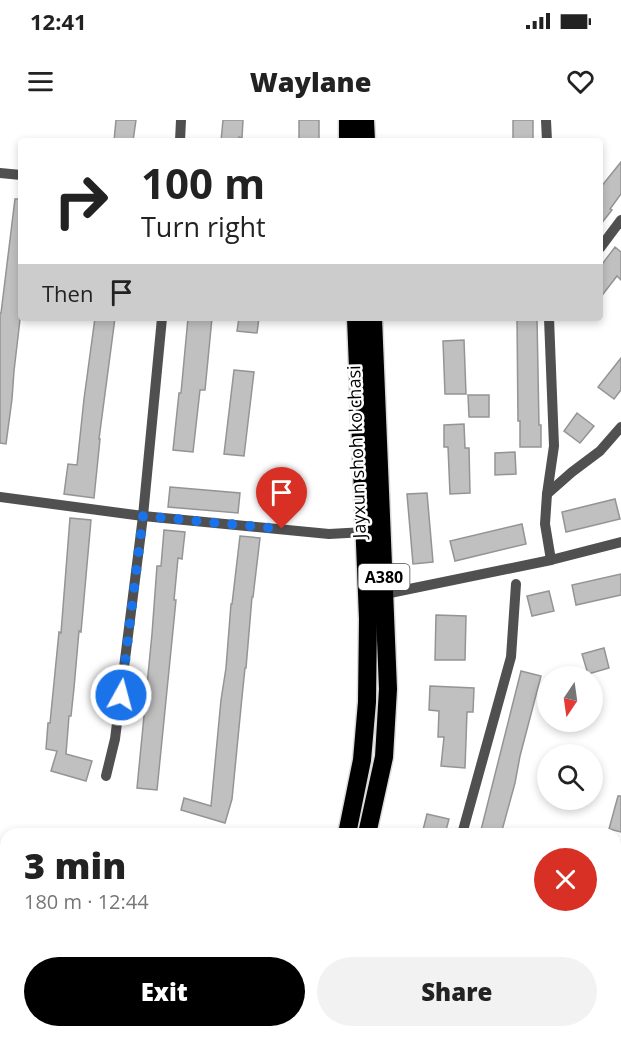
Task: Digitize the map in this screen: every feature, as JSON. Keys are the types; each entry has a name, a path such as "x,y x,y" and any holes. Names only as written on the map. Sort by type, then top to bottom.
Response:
{"highway":[{"path":"348,120 348,138"},
{"path":"365,120 366,138"},
{"name":"Jayxun shoh ko'chasi","path":"349,828 362,760 367,702 368,619 356,321"},
{"name":"Jayxun shoh ko'chasi","path":"368,828 384,758 388,689 373,321"}],"street":[{"path":"180,138 182,120"},
{"path":"547,121 547,138"},
{"path":"0,173 18,175"},
{"path":"603,244 621,220"},
{"path":"106,776 115,740 143,516 162,321"},
{"path":"549,321 554,446 545,524 551,560"},
{"path":"547,494 600,452 621,427"},
{"path":"0,497 143,516 329,534 365,532"},
{"path":"384,594 551,560 621,542"},
{"path":"464,828 511,657 516,584"}],"building":[{"path":"116,120 136,120 133,138 114,138"},
{"path":"223,120 243,120 242,138 221,138"},
{"path":"299,120 319,120 319,138 299,138"},
{"path":"513,120 533,120 533,138 513,138"},
{"path":"621,162 621,194 603,221 603,184"},
{"path":"15,199 18,199 18,321 20,321 6,444 0,443 1,313"},
{"path":"615,247 621,252 621,280 617,276 603,294 603,263"},
{"path":"95,321 115,321 99,439 94,498 64,494 68,464 77,465"},
{"path":"188,321 212,321 205,390 200,390 193,452 173,450 179,393 181,393"},
{"path":"239,321 259,321 257,333 237,331"},
{"path":"517,321 537,321 541,447 520,447 520,421 518,421"},
{"path":"464,340 466,394 445,394 443,341"},
{"path":"621,358 621,390 614,399 598,387"},
{"path":"234,370 254,372 244,456 224,454"},
{"path":"468,395 489,395 489,417 469,417"},
{"path":"577,413 594,426 580,443 564,431"},
{"path":"464,424 465,448 469,448 470,493 450,494 448,447 444,447 444,425"},
{"path":"515,452 516,474 495,475 495,453"},
{"path":"170,487 240,493 238,513 168,507"},
{"path":"427,493 433,562 413,564 407,494"},
{"path":"615,499 620,519 566,532 562,512"},
{"path":"70,518 91,520 81,632 79,631 66,754 92,761 86,781 51,771 57,751 46,749 59,632 61,633"},
{"path":"522,524 526,544 455,561 450,541"},
{"path":"164,530 185,532 182,559 178,558 157,790 137,788 157,566 161,566"},
{"path":"240,536 260,538 232,799 225,823 181,810 184,798 211,806"},
{"path":"621,574 621,595 576,605 572,585"},
{"path":"549,591 554,611 532,616 527,596"},
{"path":"436,615 466,616 465,660 435,660"},
{"path":"604,648 609,668 603,670 603,666 586,666 582,654"},
{"path":"521,671 537,675 537,691 503,828 482,828"},
{"path":"430,686 474,688 473,712 467,712 465,768 441,766 444,737 438,737 439,711 429,710"},
{"path":"618,796 621,796 621,828 609,828"},
{"path":"427,814 449,819 447,828 424,828"}],"route":[{"path":"121,695 143,516 282,529"}]}
